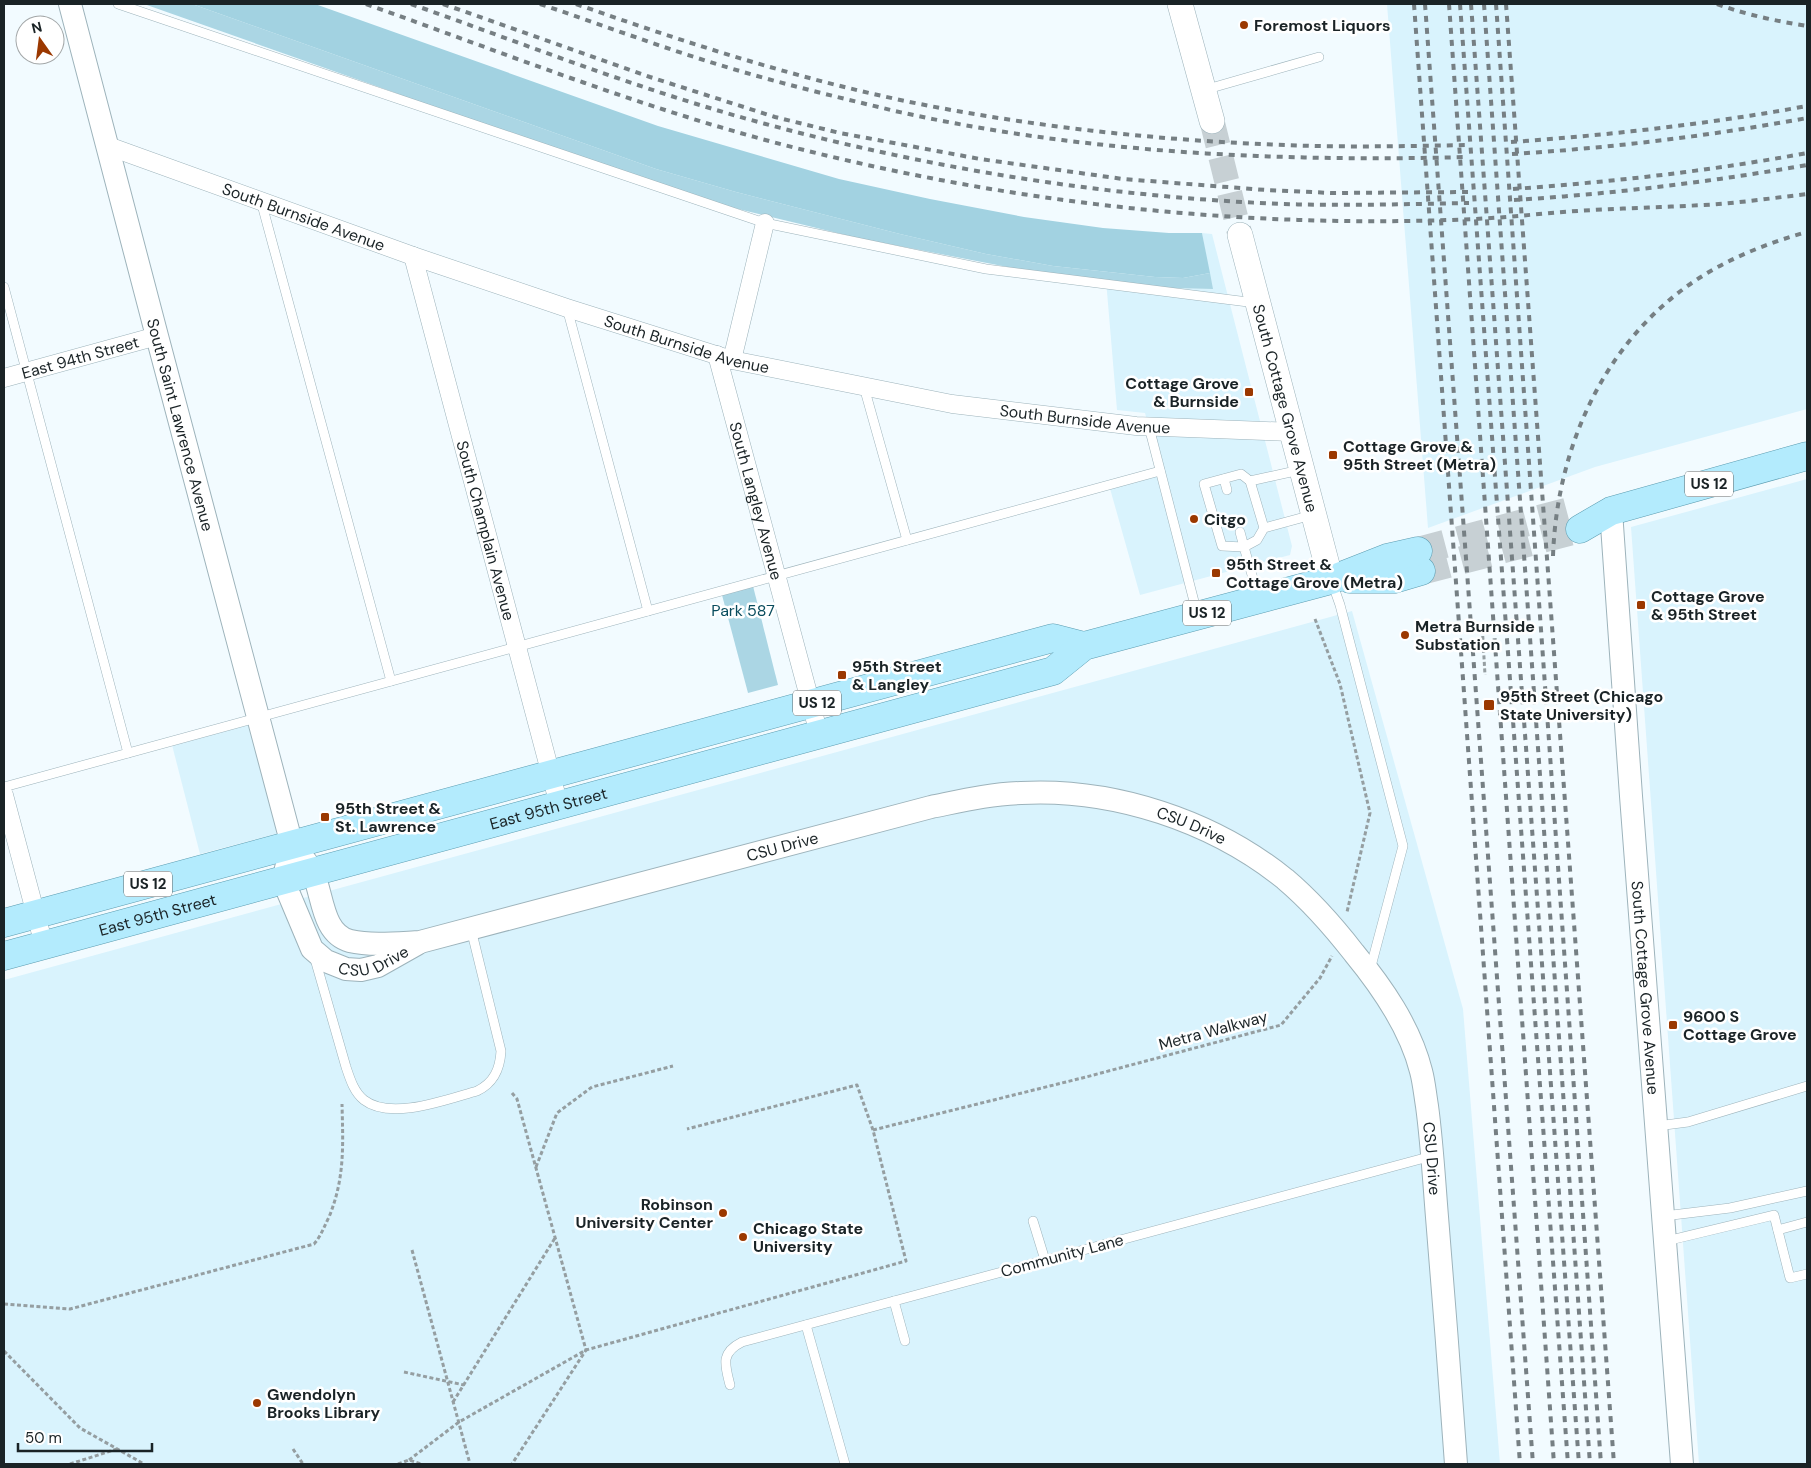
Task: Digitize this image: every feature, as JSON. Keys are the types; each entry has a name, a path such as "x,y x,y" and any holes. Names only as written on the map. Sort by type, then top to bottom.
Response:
{"main road":[{"path":"1180,4 1212,121"},
{"name":"South Cottage Grove Avenue","path":"1240,235 1331,580"},
{"name":"US 12","path":"1579,519 1807,456"},
{"name":"East 95th Street","path":"4,956 1053,671 1084,646 1331,580 1394,578 1420,561"},
{"name":"East 95th Street","path":"4,924 1054,638 1084,646"}],"street":[{"name":"South Saint Lawrence Avenue","path":"70,4 292,845"},
{"name":"South Burnside Avenue","path":"108,146 413,256 567,308 725,358 952,404 1149,427 1292,432"},
{"name":"South Langley Avenue","path":"765,223 725,358 775,576 819,734"},
{"name":"South Champlain Avenue","path":"413,256 558,805"},
{"name":"East 94th Street","path":"4,378 157,336"},
{"name":"South Cottage Grove Avenue","path":"1611,511 1682,1464"},
{"name":"CSU Drive","path":"313,872 331,928 339,936 350,941 420,942 931,808 984,797 1021,793 1063,793 1100,797 1177,818 1209,832 1248,854 1284,879 1312,904 1370,972 1411,1039 1422,1072 1432,1156 1456,1464"},
{"path":"4,795 44,945"},
{"path":"292,845 313,872"},
{"path":"283,880 292,845"},
{"name":"CSU Drive","path":"283,880 312,949 326,961 346,969 361,970 378,966 420,942"}],"lane":[{"path":"118,4 765,223 986,269 1259,303"},
{"path":"1203,90 1319,57"},
{"path":"261,200 391,681"},
{"path":"4,287 128,753"},
{"path":"567,308 648,611"},
{"path":"864,387 907,540"},
{"path":"1149,427 1198,615"},
{"path":"1250,481 1302,469"},
{"path":"4,787 1160,471"},
{"path":"1264,528 1250,481 1241,474 1204,484 1222,546 1244,547 1257,540 1264,528 1314,515"},
{"path":"1224,479 1227,490"},
{"path":"1240,532 1259,599"},
{"path":"1331,580 1340,606 1403,846 1370,972"},
{"path":"312,949 352,1084 365,1101 386,1109 402,1110 420,1107 477,1091 490,1083 501,1064 501,1051 471,929"},
{"path":"1657,1126 1688,1122 1807,1086"},
{"name":"Community Lane","path":"730,1385 725,1359 733,1346 742,1342 1432,1156"},
{"path":"1664,1216 1730,1208 1807,1191"},
{"path":"1665,1241 1774,1214 1790,1278 1807,1274"},
{"path":"1033,1220 1045,1260"},
{"path":"1778,1230 1807,1222"},
{"path":"894,1301 905,1341"},
{"path":"806,1325 846,1464"}],"path":[{"name":"Metra Walkway","path":"873,1130 1086,1077 1281,1025 1320,978 1342,937 1370,813 1340,684 1315,619"},
{"path":"1482,623 1485,675"},
{"path":"536,1168 557,1113 592,1087 673,1066"},
{"path":"398,1464 410,1460 459,1422 586,1350 906,1261 873,1130 857,1085 687,1129"},
{"path":"512,1093 517,1099 586,1350 512,1464"},
{"path":"4,1304 70,1309 314,1244 321,1237 342,1176 344,1154 342,1104"},
{"path":"453,1402 555,1237"},
{"path":"412,1250 470,1464"},
{"path":"4,1352 80,1428 144,1464"},
{"path":"404,1372 464,1385"},
{"path":"292,1448 303,1464"},
{"path":"70,1464 118,1449"},
{"path":"410,1460 421,1464"}],"shaded area":[{"path":"192,4 315,4 658,126 839,179 1024,217 1103,228 1169,233 1202,233 1210,273 1183,278 1155,277 1053,266 986,254 900,234 736,192 656,169"},
{"path":"1387,4 1807,4 1807,409 1595,467 1428,528"},
{"path":"1202,233 1212,234 1292,546 1290,555 1140,595 1109,485 1160,470 1145,413 1117,410 1106,280 1169,288 1212,289"},
{"path":"1807,479 1807,1464 1699,1464 1631,527"},
{"name":"Chicago State University","path":"1352,611 1463,1009 1500,1464 4,1464 4,980"},
{"path":"248,720 278,829 276,834 200,854 171,741"}],"green space":[{"path":"144,4 192,4 656,169 736,192 900,234 986,254 1053,266 1155,277 1183,278 1210,273 1213,289 1169,288 1028,271 858,238 734,208 442,111"},
{"name":"Park 587","path":"753,586 778,685 748,693 722,595"}],"tunnel":[{"path":"1212,121 1240,235"},
{"path":"1418,551 1577,509"},
{"path":"1421,571 1580,529"}],"railway":[{"path":"366,4 640,102 752,136 890,170 972,186 1056,199 1139,209 1223,216 1391,221 1475,219 1578,211 1704,205 1807,194"},
{"path":"411,4 673,97 762,123 826,139 955,167 1086,187 1151,195 1217,200 1330,205 1469,203"},
{"path":"443,4 650,77 775,117 840,133 980,159 1123,179 1266,190 1332,193 1468,192"},
{"path":"540,4 675,51 808,90 895,111 1036,137 1180,152 1251,156 1323,158 1467,157"},
{"path":"576,4 717,51 812,79 908,102 1001,118 1091,131 1225,142 1334,146 1466,145"},
{"path":"1414,4 1520,1464"},
{"path":"1425,4 1533,1464"},
{"path":"1449,4 1554,1464"},
{"path":"1460,4 1568,1464"},
{"path":"1471,4 1579,1464"},
{"path":"1484,4 1590,1464"},
{"path":"1496,4 1601,1464"},
{"path":"1506,4 1614,1464"},
{"path":"1717,4 1762,17 1807,26"},
{"path":"1511,142 1659,128 1807,106"},
{"path":"1512,154 1660,140 1807,118"},
{"path":"1513,189 1660,175 1807,153"},
{"path":"1514,200 1661,187 1807,165"},
{"path":"1553,556 1557,513 1565,470 1579,429 1597,390 1619,354 1647,321 1679,292 1716,268 1738,257 1760,247 1807,232"}],"place":[{"name":"Foremost Liquors","path":"1244,25"},
{"name":"Cottage Grove & Burnside","path":"1249,392"},
{"name":"Cottage Grove & 95th Street (Metra)","path":"1333,455"},
{"name":"Citgo","path":"1194,519"},
{"name":"95th Street & Cottage Grove (Metra)","path":"1216,573"},
{"name":"Cottage Grove & 95th Street","path":"1641,605"},
{"name":"Metra Burnside Substation","path":"1405,635"},
{"name":"95th Street & Langley","path":"842,675"},
{"name":"95th Street (Chicago State University)","path":"1489,705"},
{"name":"95th Street & St. Lawrence","path":"325,817"},
{"name":"9600 S Cottage Grove","path":"1673,1025"},
{"name":"Robinson University Center","path":"723,1213"},
{"name":"Chicago State University","path":"743,1237"},
{"name":"Gwendolyn Brooks Library","path":"257,1403"}]}
